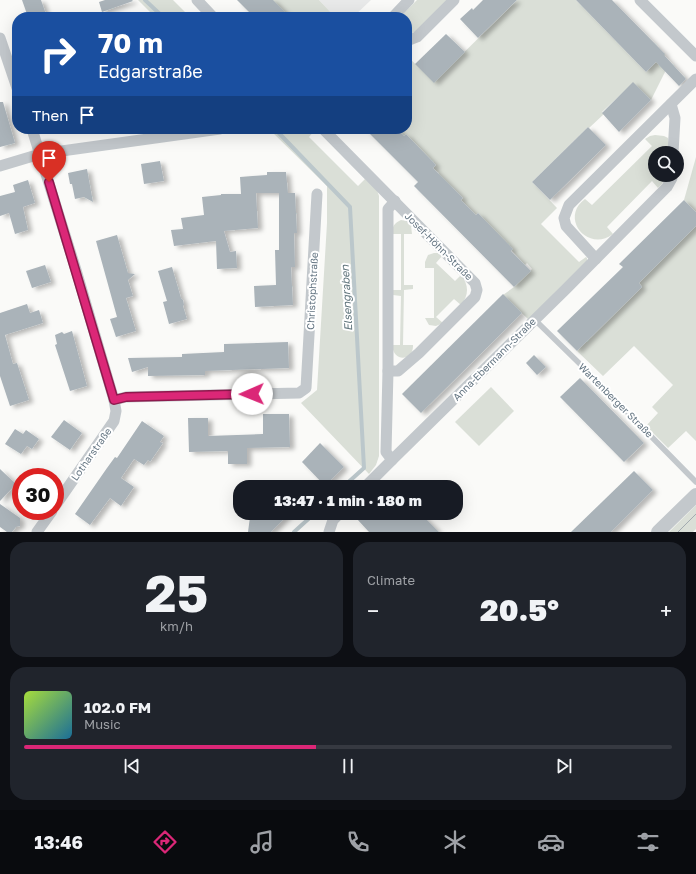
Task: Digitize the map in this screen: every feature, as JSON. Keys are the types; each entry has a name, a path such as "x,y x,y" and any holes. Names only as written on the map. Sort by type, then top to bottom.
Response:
{"street":[{"path":"196,0 208,12"},
{"path":"398,12 409,0"},
{"path":"412,40 417,38 454,0"},
{"path":"640,0 696,56"},
{"path":"0,38 12,73"},
{"path":"596,258 566,226 564,218 569,205 696,79"},
{"path":"671,104 675,118 673,146"},
{"name":"Lotharstraße","path":"34,134 114,400 116,411 114,421 64,493"},
{"path":"0,166 40,154 184,134"},
{"name":"Josef-Höhn-Straße","path":"328,134 475,283 477,290 475,297 419,353 398,371 388,371"},
{"name":"Anna-Ebermann-Straße","path":"392,460 667,187 670,182"},
{"name":"Christophstraße","path":"114,400 126,397 299,393 306,388 317,194"},
{"path":"372,480 392,460 386,452 388,371 388,208 394,201"},
{"path":"658,532 696,495"},
{"path":"37,532 46,520"},
{"path":"329,532 333,520"}],"lane":[{"name":"Wartenberger Straße","path":"534,319 580,363 696,482"}],"shaded area":[{"path":"138,0 173,0 185,12 150,12"},
{"path":"273,0 319,0 330,12 282,12 272,2"},
{"path":"319,0 371,0 358,12 330,12"},
{"path":"417,0 447,0 415,32 412,33 412,12 405,12"},
{"path":"517,0 576,0 646,72 665,53 665,72 651,100 633,83 602,112 604,114 589,128 588,127 532,182 557,208 541,224 579,262 586,257 587,262 529,320 503,295 514,287 532,269 527,263 525,265 478,213 476,215 461,200 463,198 453,188 437,176 439,173 433,168 436,165 406,134 412,134 412,61 434,82"},
{"path":"274,134 312,134 309,137 358,186 365,179 377,190 379,196 379,456 376,465 369,474 301,403 317,390 327,223 327,186"},
{"path":"650,136 664,136 668,138 669,146 652,146 645,139"},
{"path":"648,150 648,182 651,182 607,227 613,234 604,239 594,239 586,236 580,231 576,223 575,215 578,207 585,199 592,205"},
{"path":"696,157 696,212 684,200"},
{"path":"653,182 663,182 658,188"},
{"path":"401,220 407,221 411,226 412,234 404,234 404,285 413,285 413,289 404,290 403,345 413,345 410,354 404,358 396,355 392,345 400,345 401,296 393,295 393,290 401,290 401,234 392,234 392,232 395,224"},
{"path":"696,226 696,441 686,431 668,448 646,426 658,413 652,407 673,385 634,346 603,376 577,351 642,287 639,283"},
{"path":"439,253 442,256 436,263 455,281 461,275 467,286 466,298 461,305 454,299 436,317 443,323 436,326 429,325 425,318 434,318 434,268 425,268 425,262 428,255"},
{"path":"491,387 514,411 479,446 455,422"},
{"path":"696,505 696,529 693,532 669,532"}],"building":[{"path":"22,0 41,0 45,12 26,12"},
{"path":"105,0 133,1 102,12 99,2"},
{"path":"237,0 273,0 285,12 249,12"},
{"path":"483,0 517,0 478,38 460,19 472,8 473,10"},
{"path":"576,0 612,0 665,54 664,55 686,79 679,86 656,62 646,72"},
{"path":"446,34 465,52 434,83 415,64"},
{"path":"633,82 651,100 619,132 602,113"},
{"path":"0,102 3,102 15,143 0,147"},
{"path":"588,127 606,145 550,200 532,182"},
{"path":"370,134 402,134 404,136 406,134 436,165 433,168 463,198 461,200 476,215 478,213 513,249 511,251 531,271 514,287 414,186 418,182"},
{"path":"160,161 164,181 144,184 141,164"},
{"path":"87,169 93,202 84,197 75,199 68,173"},
{"path":"267,172 286,172 288,193 295,193 297,233 294,233 295,267 291,267 293,305 255,307 254,286 276,285 275,250 279,250 279,193 256,193 258,228 224,231 230,252 236,251 237,268 217,269 216,241 174,246 171,230 183,229 181,218 204,215 202,197 221,194 241,194 240,177 267,175"},
{"path":"28,180 35,203 23,207 28,230 15,234 9,213 0,216 0,196 15,192 13,185"},
{"path":"684,200 696,212 696,226 639,283 642,287 577,351 557,331 623,267 619,264"},
{"path":"117,235 128,273 135,274 128,280 133,296 126,298 136,331 116,337 110,319 117,317 96,241"},
{"path":"45,265 51,282 32,288 26,271"},
{"path":"172,267 181,298 183,300 183,306 187,319 169,324 163,302 167,301 158,271"},
{"path":"503,294 522,313 421,413 402,394"},
{"path":"27,304 30,313 39,310 43,323 5,335 13,364 17,363 29,400 10,406 0,376 0,313"},
{"path":"72,331 87,386 70,391 55,345 57,344 55,335 62,332 64,334"},
{"path":"288,342 289,368 205,371 205,375 148,376 148,367 132,372 128,358 182,357 182,354 224,352 224,344"},
{"path":"534,355 546,367 537,375 526,363"},
{"path":"580,378 644,443 624,462 560,397"},
{"path":"263,414 289,414 290,447 247,448 247,464 228,464 228,451 189,452 188,418 208,418 208,436 263,434"},
{"path":"64,420 82,433 70,450 51,437"},
{"path":"142,421 164,436 160,442 163,443 150,462 148,460 144,465 134,459 121,478 134,487 121,506 110,498 90,525 75,514 115,457 117,458"},
{"path":"15,429 23,434 26,430 39,439 32,449 27,446 21,454 5,444"},
{"path":"320,443 344,467 331,480 319,480 302,462"},
{"path":"0,469 12,480 12,488 0,501"},
{"path":"634,471 653,490 611,532 571,532"},
{"path":"0,504 12,512 12,520 20,520 20,526 16,527 12,532 7,532 0,527"},
{"path":"250,520 283,520 271,532 248,532"},
{"path":"358,520 427,520 439,532 369,532"}],"waterway":[{"name":"Elsengraben","path":"145,0 158,12"},
{"name":"Elsengraben","path":"280,134 350,207 364,468 351,480"},
{"name":"Elsengraben","path":"294,532 307,520"}],"tram line":[{"path":"678,532 696,514"}],"route":[{"path":"49,182 114,400 126,397 252,394"}]}
